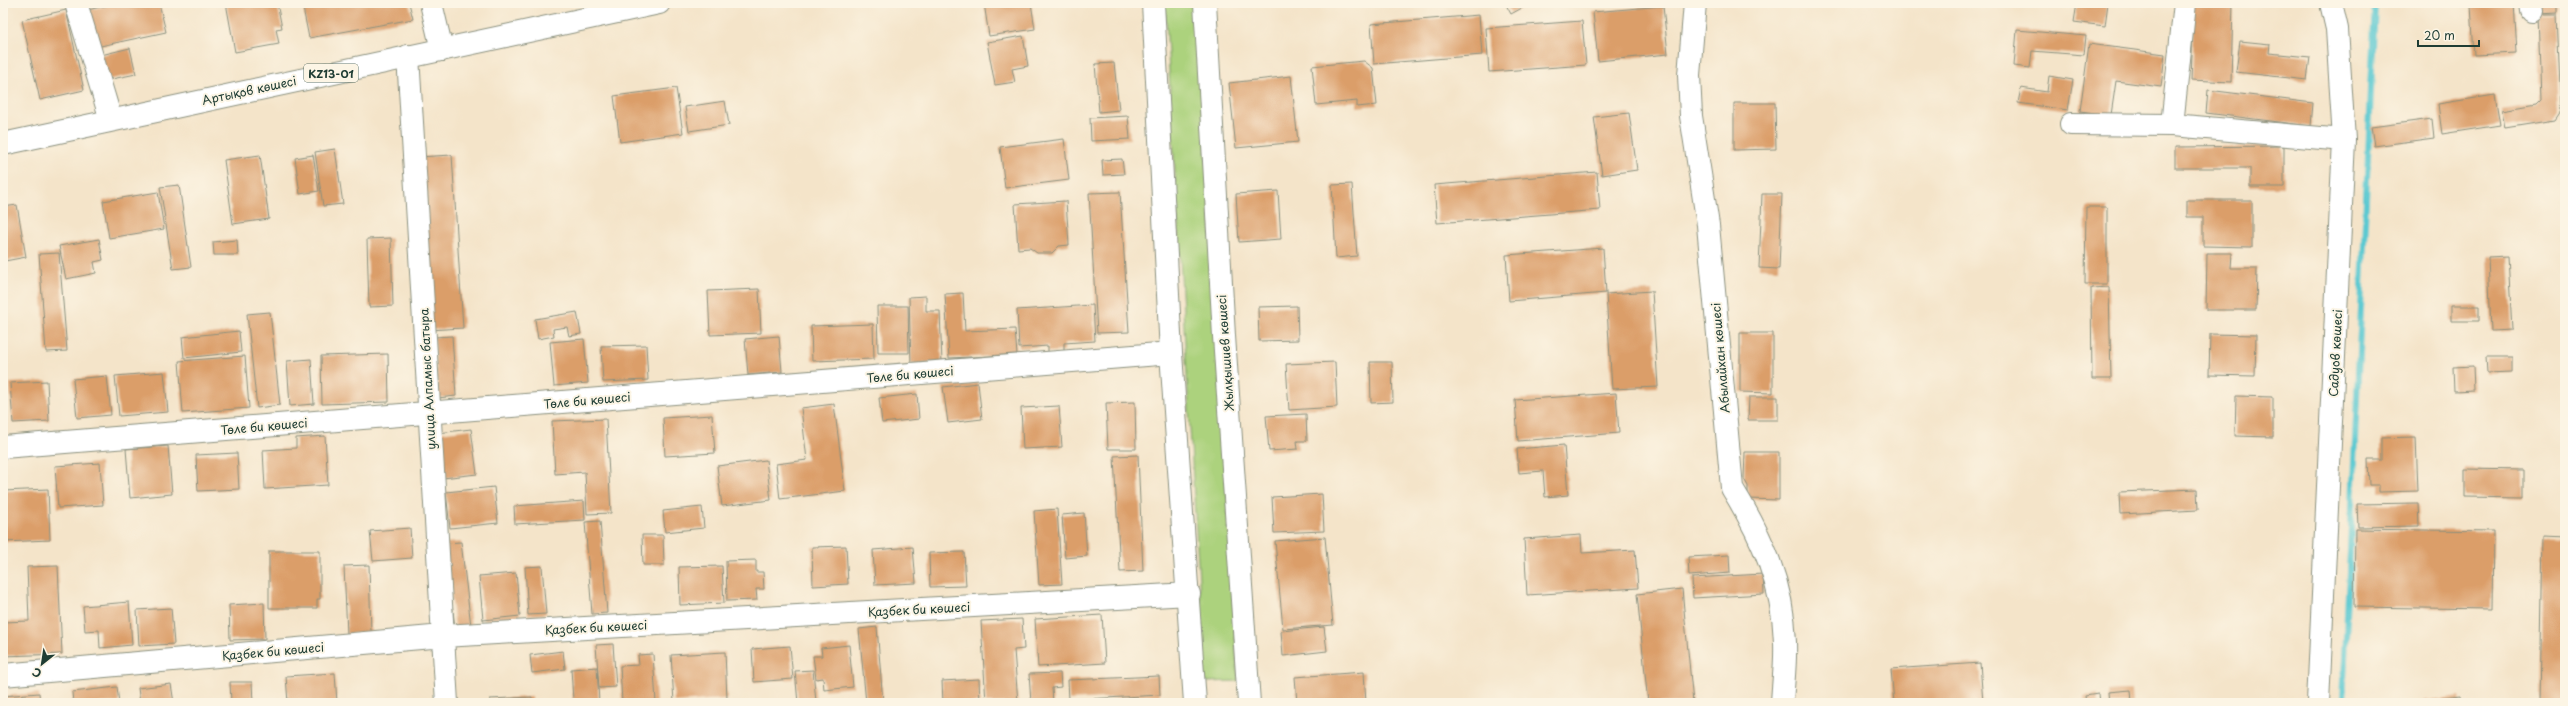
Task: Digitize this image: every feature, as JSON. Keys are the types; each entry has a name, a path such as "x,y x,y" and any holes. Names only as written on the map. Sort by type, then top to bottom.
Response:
{"main road":[{"path":"76,3 111,120"},
{"path":"431,3 442,50"},
{"name":"Артықов көшесі","path":"3,144 659,3"},
{"path":"1153,3 1171,353 1189,594 1195,703"},
{"name":"Жылқышиев көшесі","path":"1205,3 1224,336 1249,703"},
{"name":"Абылайхан көшесі","path":"1694,3 1689,75 1691,116 1708,225 1732,488 1744,507 1775,573 1785,642 1782,703"},
{"path":"2172,125 2185,3"},
{"name":"Садуов көшесі","path":"2318,703 2344,140 2337,29 2331,3"},
{"name":"улица Алпамыс батыра","path":"408,56 447,703"},
{"path":"2071,124 2172,125 2344,140"},
{"name":"Төле би көшесі","path":"3,447 1171,353"},
{"name":"Қазбек би көшесі","path":"3,675 443,636 1189,594"}],"green space":[{"path":"1165,3 1197,3 1238,681 1205,682"}],"building":[{"path":"119,3 159,3 166,32 96,47 87,10"},
{"path":"226,3 277,3 282,28 276,29 279,44 235,52"},
{"path":"302,3 409,3 413,19 309,38"},
{"path":"984,3 1031,3 1035,29 989,36"},
{"path":"1505,3 1531,3 1511,14"},
{"path":"2024,3 2053,3 2053,6 2024,5"},
{"path":"2077,3 2108,3 2105,26 2074,22"},
{"path":"2194,3 2233,3 2231,82 2191,80"},
{"path":"2514,3 2517,53 2474,55 2471,5"},
{"path":"2539,3 2558,3 2558,12 2539,13"},
{"path":"1663,6 1668,54 1598,61 1593,12"},
{"path":"66,10 84,90 40,100 22,20"},
{"path":"2538,14 2557,14 2561,111 2555,120 2505,128 2502,110 2537,104 2541,100"},
{"path":"1479,15 1482,55 1374,64 1371,24"},
{"path":"1582,21 1586,65 1489,72 1486,28"},
{"path":"2017,30 2086,36 2084,55 2032,51 2030,68 2014,66"},
{"path":"1023,36 1028,66 1012,69 1015,82 995,85 987,42"},
{"path":"2240,41 2270,44 2269,53 2310,57 2307,80 2236,72"},
{"path":"2089,44 2165,54 2161,87 2116,81 2111,115 2080,111"},
{"path":"130,48 136,74 107,80 101,55"},
{"path":"1364,61 1373,68 1377,105 1357,107 1357,101 1316,105 1312,66"},
{"path":"1114,63 1119,110 1099,112 1095,64"},
{"path":"1291,76 1298,142 1236,148 1229,83"},
{"path":"2049,76 2073,80 2068,110 2018,103 2021,88 2047,92"},
{"path":"676,88 683,133 620,142 614,96"},
{"path":"2208,90 2313,103 2311,126 2206,113"},
{"path":"2495,95 2500,125 2442,134 2438,104"},
{"path":"725,101 729,125 689,131 685,107"},
{"path":"1734,103 1775,103 1776,149 1734,150"},
{"path":"1629,113 1637,170 1602,175 1594,117"},
{"path":"1128,116 1130,139 1091,141 1090,118"},
{"path":"2432,119 2434,138 2374,146 2371,127"},
{"path":"1064,139 1069,180 1005,188 1000,147"},
{"path":"2284,146 2284,187 2250,187 2250,168 2175,168 2175,147"},
{"path":"335,149 343,204 323,206 315,152"},
{"path":"260,155 269,219 233,224 224,160"},
{"path":"313,155 319,191 300,194 295,158"},
{"path":"452,155 463,328 428,330 418,157"},
{"path":"1122,159 1124,174 1103,175 1102,160"},
{"path":"1597,172 1600,210 1437,223 1434,185"},
{"path":"1352,184 1357,256 1336,258 1332,185"},
{"path":"179,185 191,267 173,269 160,187"},
{"path":"1278,191 1281,239 1239,242 1236,194"},
{"path":"158,192 164,229 109,238 103,201"},
{"path":"1120,192 1129,332 1097,333 1089,193"},
{"path":"1762,194 1782,194 1779,269 1759,268"},
{"path":"2187,200 2252,200 2252,247 2203,246 2203,217 2187,217"},
{"path":"1066,201 1069,245 1059,246 1052,253 1037,253 1030,248 1018,249 1015,204"},
{"path":"17,205 26,257 5,261 3,207"},
{"path":"2086,207 2107,207 2107,284 2085,284"},
{"path":"391,238 393,306 369,307 367,239"},
{"path":"99,239 103,260 94,262 96,273 66,279 59,246"},
{"path":"237,240 238,255 214,255 213,242"},
{"path":"1603,248 1606,293 1509,301 1506,255"},
{"path":"59,253 67,351 46,352 39,254"},
{"path":"2207,253 2232,253 2231,268 2257,268 2256,310 2206,310"},
{"path":"2508,256 2512,330 2491,331 2488,257"},
{"path":"2109,287 2111,379 2092,379 2091,288"},
{"path":"759,289 761,333 710,335 708,291"},
{"path":"1652,291 1658,387 1612,389 1606,294"},
{"path":"963,293 965,331 1015,329 1017,355 949,358 945,294"},
{"path":"926,296 926,311 940,311 942,363 911,364 909,297"},
{"path":"1093,305 1095,341 1064,343 1064,351 1048,352 1048,346 1019,348 1017,310"},
{"path":"877,306 908,306 909,353 878,353"},
{"path":"1297,306 1298,340 1259,341 1258,307"},
{"path":"2451,306 2479,306 2479,321 2451,321"},
{"path":"270,312 280,405 257,408 247,314"},
{"path":"577,312 581,334 569,336 567,327 553,329 554,336 538,339 535,319"},
{"path":"873,324 874,359 812,361 811,326"},
{"path":"239,331 241,352 184,358 182,337"},
{"path":"1740,333 1773,333 1773,393 1740,392"},
{"path":"2210,334 2256,335 2255,376 2209,375"},
{"path":"452,336 456,396 438,398 434,337"},
{"path":"779,336 782,372 748,375 745,339"},
{"path":"584,339 588,383 554,386 550,342"},
{"path":"646,345 648,380 603,382 601,346"},
{"path":"388,354 389,402 322,404 321,356"},
{"path":"245,356 249,408 183,413 179,361"},
{"path":"2486,357 2512,357 2512,372 2487,373"},
{"path":"311,359 314,404 290,406 287,361"},
{"path":"1335,362 1337,407 1289,410 1286,364"},
{"path":"1370,362 1392,362 1393,402 1371,403"},
{"path":"2473,366 2474,390 2454,391 2453,367"},
{"path":"164,372 168,412 119,416 115,376"},
{"path":"107,376 111,415 77,418 73,379"},
{"path":"47,381 49,421 13,423 10,383"},
{"path":"978,383 982,419 948,423 943,387"},
{"path":"1616,393 1619,433 1518,441 1515,400"},
{"path":"917,394 919,419 882,423 879,398"},
{"path":"2236,396 2273,397 2273,437 2235,436"},
{"path":"1749,397 1778,397 1778,420 1748,420"},
{"path":"1135,402 1136,449 1108,449 1106,403"},
{"path":"834,404 845,491 780,499 776,464 807,460 801,408"},
{"path":"1059,406 1062,447 1023,449 1021,408"},
{"path":"1306,414 1307,441 1297,441 1298,449 1269,451 1266,416"},
{"path":"712,415 715,453 665,456 663,418"},
{"path":"606,419 611,513 587,514 585,472 555,474 552,421"},
{"path":"471,429 477,474 443,478 438,433"},
{"path":"325,436 328,485 265,489 263,450 296,448 296,438"},
{"path":"2416,437 2418,491 2379,492 2379,485 2369,485 2368,460 2381,460 2381,438"},
{"path":"1564,445 1568,495 1545,497 1543,471 1519,473 1517,449"},
{"path":"168,446 172,494 130,498 126,449"},
{"path":"1745,452 1779,452 1779,500 1748,499 1748,486 1744,479"},
{"path":"237,453 239,489 198,491 196,455"},
{"path":"1138,455 1143,571 1120,572 1114,456"},
{"path":"766,460 771,500 722,506 717,466"},
{"path":"100,463 103,505 58,508 55,466"},
{"path":"2465,469 2523,470 2523,498 2465,497"},
{"path":"494,487 498,523 450,528 446,492"},
{"path":"48,489 50,540 3,542 3,491"},
{"path":"2197,489 2198,510 2120,514 2119,492"},
{"path":"1322,494 1324,531 1274,533 1272,497"},
{"path":"584,501 585,520 515,524 514,506"},
{"path":"2418,503 2419,526 2358,527 2357,504"},
{"path":"702,507 704,528 665,532 663,511"},
{"path":"1057,509 1062,584 1039,585 1034,511"},
{"path":"1084,513 1087,556 1065,558 1062,515"},
{"path":"600,521 607,613 592,614 585,522"},
{"path":"410,528 412,558 373,561 370,531"},
{"path":"2355,529 2493,531 2492,609 2354,607"},
{"path":"642,535 663,535 664,565 643,565"},
{"path":"1581,535 1582,553 1635,550 1638,588 1527,595 1524,539"},
{"path":"2543,535 2565,536 2565,703 2540,703"},
{"path":"1325,537 1333,625 1283,629 1275,541"},
{"path":"461,542 471,626 455,628 445,543"},
{"path":"846,546 848,584 813,586 812,547"},
{"path":"913,547 916,583 875,585 873,550"},
{"path":"269,551 320,551 320,599 317,599 317,608 269,608"},
{"path":"964,552 966,586 930,587 929,553"},
{"path":"1729,555 1730,573 1689,576 1688,557"},
{"path":"756,560 756,572 763,572 764,589 756,589 757,600 727,601 726,561"},
{"path":"369,565 371,633 347,634 344,566"},
{"path":"58,566 62,654 3,656 3,622 29,621 27,567"},
{"path":"542,566 546,614 528,615 525,567"},
{"path":"722,566 724,603 680,605 679,567"},
{"path":"516,573 520,616 483,620 479,576"},
{"path":"1763,574 1764,594 1693,598 1692,578"},
{"path":"1682,589 1693,703 1648,703 1637,594"},
{"path":"129,602 132,645 100,648 99,630 85,631 83,606"},
{"path":"264,603 265,639 230,640 229,605"},
{"path":"171,608 174,644 139,646 137,610"},
{"path":"1102,615 1105,663 1038,667 1035,619"},
{"path":"1022,619 1024,649 1014,650 1018,703 986,703 981,621"},
{"path":"877,627 883,703 866,703 859,629"},
{"path":"1324,627 1327,651 1283,656 1281,631"},
{"path":"613,644 616,687 599,688 596,645"},
{"path":"849,645 853,687 824,690 823,678 816,679 813,656 822,656 821,648"},
{"path":"790,646 793,679 754,682 752,649"},
{"path":"563,651 565,669 532,673 530,655"},
{"path":"725,652 727,699 674,702 671,655"},
{"path":"653,654 656,703 622,703 620,666 639,665 638,655"},
{"path":"1980,663 1983,703 1894,703 1891,669"},
{"path":"597,667 599,703 582,703 581,700 573,700 571,669"},
{"path":"813,670 816,702 798,703 795,671"},
{"path":"1364,672 1366,703 1297,703 1295,677"},
{"path":"335,673 337,703 288,703 286,676"},
{"path":"1060,673 1061,687 1052,688 1053,703 1031,703 1029,674"},
{"path":"1159,676 1160,695 1069,700 1068,680"},
{"path":"979,679 980,703 943,703 942,681"},
{"path":"230,682 252,682 253,703 231,703"},
{"path":"171,684 174,703 140,703 138,688"},
{"path":"117,687 119,703 73,703 72,692"},
{"path":"2131,690 2132,703 2109,703 2108,692"},
{"path":"39,693 40,703 3,703 3,696"},
{"path":"2098,694 2099,703 2086,703 2085,696"},
{"path":"2460,696 2461,703 2422,703 2422,701"},
{"path":"532,697 532,703 490,703 490,699"}],"waterway":[{"path":"2343,703 2375,3"}]}
